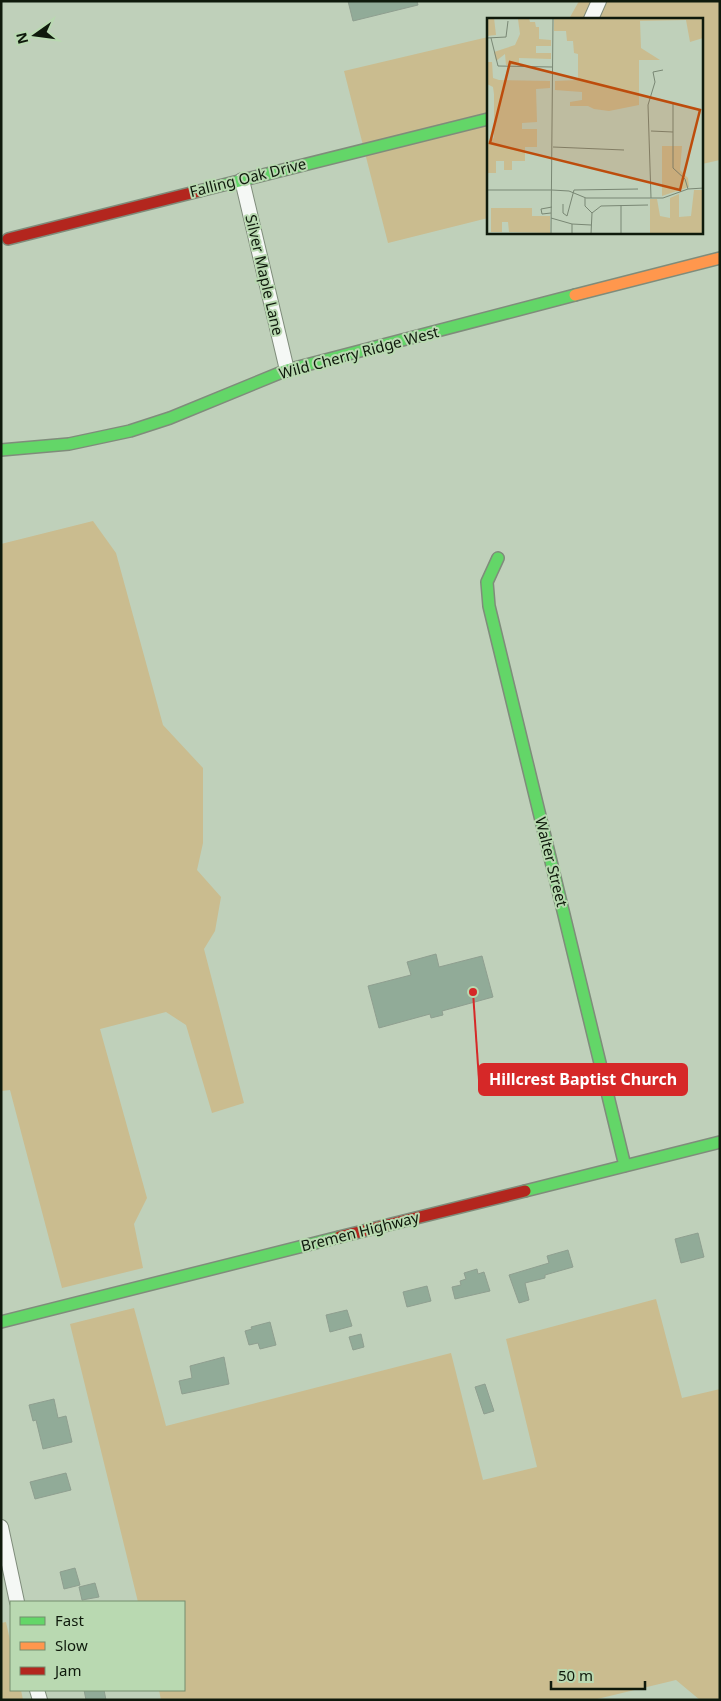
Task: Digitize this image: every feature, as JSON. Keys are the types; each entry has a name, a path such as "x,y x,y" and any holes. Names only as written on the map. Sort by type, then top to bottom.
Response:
{"street":[{"path":"591,18 599,1"},
{"name":"Falling Oak Drive","path":"8,239 487,119"},
{"name":"Silver Maple Lane","path":"242,180 287,370"},
{"name":"Wild Cherry Ridge West","path":"1,450 69,444 130,431 170,418 287,370 720,258"},
{"name":"Walter Street","path":"498,558 487,582 489,606 625,1166"},
{"name":"Bremen Highway","path":"1,1322 720,1142"},
{"path":"1,1527 17,1601"}],"shaded area":[{"path":"579,1 720,1 720,160 704,164 704,18 570,18"},
{"path":"487,37 487,218 388,243 344,71"},
{"path":"93,521 116,553 163,725 203,768 203,843 197,870 221,897 215,931 204,949 244,1103 212,1113 186,1025 166,1012 100,1029 147,1198 134,1224 143,1268 62,1288 10,1090 1,1091 1,544"},
{"path":"656,1299 682,1398 720,1389 720,1700 700,1700 676,1680 593,1700 161,1700 159,1691 185,1691 185,1601 138,1601 70,1324 134,1308 166,1426 451,1353 483,1480 537,1467 506,1339"},
{"path":"6,1622 10,1640 10,1691 21,1691 23,1700 1,1700 1,1623"}],"building":[{"path":"348,1 417,1 418,5 353,21"},
{"path":"436,954 439,967 482,956 493,997 442,1011 443,1015 431,1018 430,1014 379,1028 368,986 411,975 407,962"},
{"path":"698,1233 704,1257 681,1263 675,1239"},
{"path":"568,1250 573,1267 545,1275 545,1278 525,1283 529,1300 519,1303 509,1275 549,1263 547,1256"},
{"path":"477,1269 478,1274 484,1272 490,1291 455,1299 452,1287 461,1285 460,1281 466,1279 464,1273"},
{"path":"427,1286 431,1301 407,1307 403,1292"},
{"path":"347,1310 352,1326 330,1332 326,1315"},
{"path":"270,1322 276,1345 260,1349 258,1343 249,1345 245,1331 252,1329 251,1327"},
{"path":"361,1334 364,1347 353,1350 349,1337"},
{"path":"224,1357 229,1384 182,1394 179,1381 192,1378 190,1366"},
{"path":"485,1384 494,1411 484,1414 475,1387"},
{"path":"54,1399 58,1418 66,1416 72,1442 43,1449 36,1420 33,1421 29,1405"},
{"path":"66,1473 71,1490 35,1499 30,1482"},
{"path":"75,1568 80,1585 64,1589 60,1572"},
{"path":"95,1583 99,1597 82,1600 79,1587"},
{"path":"84,1691 104,1691 106,1700 86,1700"}],"traffic: fast":[{"path":"199,191 487,119"},
{"path":"1,450 69,444 130,431 170,418 287,370 575,295"},
{"path":"498,558 487,582 489,606 625,1166"},
{"path":"525,1191 720,1142"},
{"path":"1,1322 339,1237"}],"traffic: slow":[{"path":"575,295 720,258"}],"traffic: jam":[{"path":"8,239 199,191"},
{"path":"339,1237 525,1191"}],"place":[{"name":"Hillcrest Baptist Church","path":"473,992"}]}
